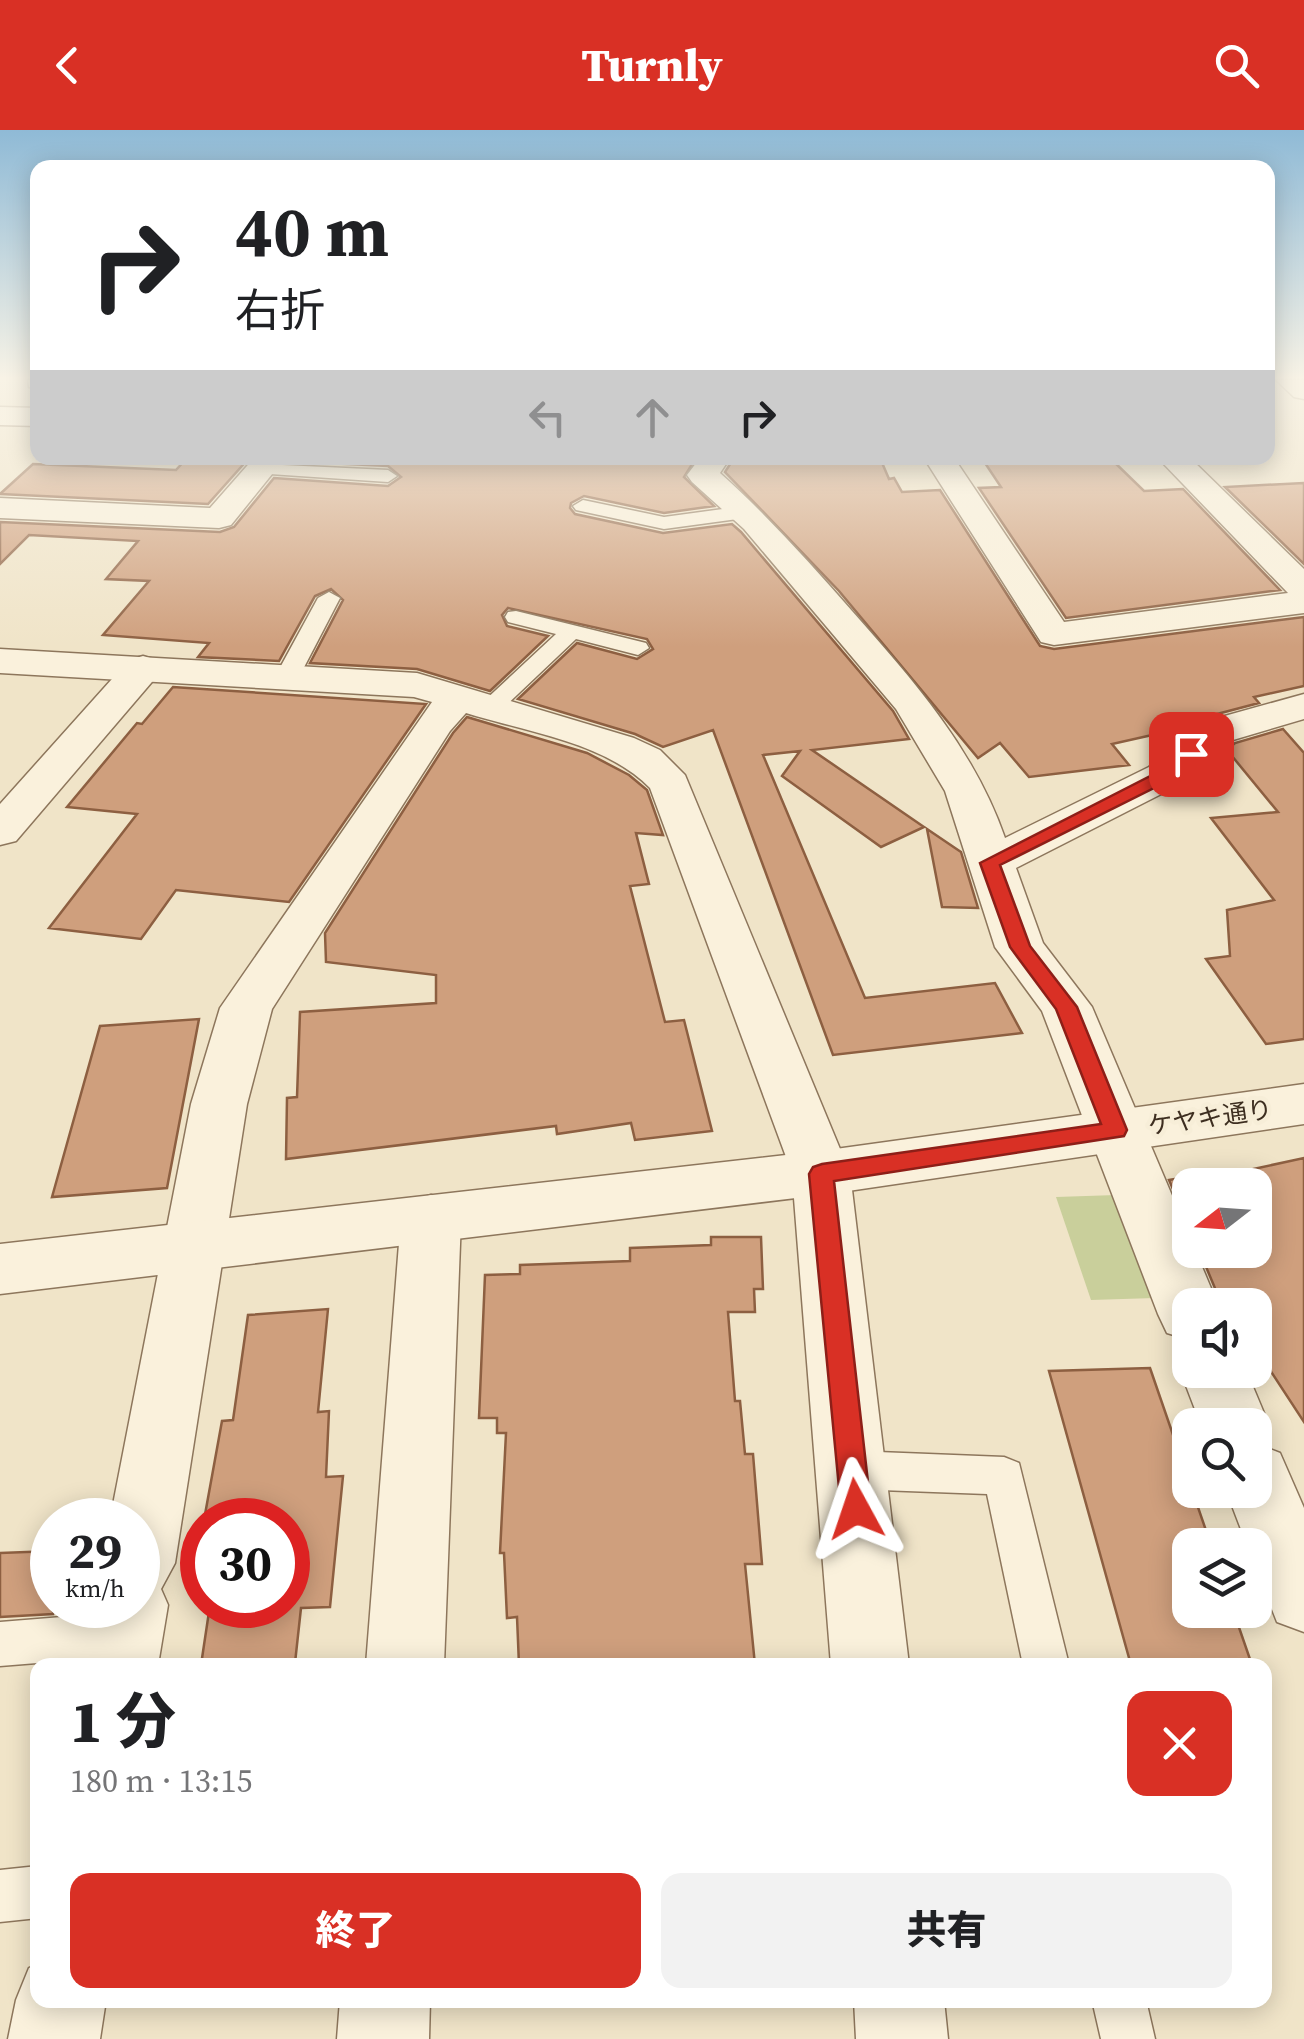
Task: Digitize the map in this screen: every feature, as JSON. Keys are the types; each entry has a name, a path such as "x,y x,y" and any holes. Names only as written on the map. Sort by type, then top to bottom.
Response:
{"street":[{"path":"0,508 219,518 261,469"},
{"path":"707,469 703,475 745,512 914,704 967,791 1020,947 1066,1007 1180,1288"},
{"path":"946,469 1054,634 1304,602"},
{"path":"1184,469 1304,588"},
{"path":"0,661 417,684 619,748 661,771 670,784 822,1174 869,1658"},
{"path":"0,831 143,668"},
{"path":"150,1498 219,1104 246,1008 434,724 473,704"},
{"path":"990,863 1164,776 1218,731 1304,706"},
{"name":"ケヤキ通り","path":"0,1269 822,1174 1304,1104"},
{"path":"405,1658 431,1218"},
{"path":"1269,1508 1304,1594"},
{"path":"54,2039 60,2008"},
{"path":"383,2039 385,2008"},
{"path":"900,2008 902,2039"}],"lane":[{"path":"323,469 388,476"},
{"path":"583,506 664,523 745,512"},
{"path":"288,675 329,598"},
{"path":"516,617 638,648"},
{"path":"473,704 569,633"},
{"path":"853,1470 1004,1476 1044,1658"},
{"path":"0,1644 124,1635"},
{"path":"0,1896 30,1893"},
{"path":"1121,2008 1128,2039"}],"green space":[{"path":"1116,1195 1155,1298 1091,1300 1056,1197"}],"building":[{"path":"27,469 239,469 208,504 0,494"},
{"path":"392,469 689,469 684,477 714,506 664,513 584,496 571,503 570,508 575,514 663,533 732,524 741,532 893,711 909,739 812,750 924,827 881,847 782,776 800,751 763,755 865,998 995,983 1022,1033 833,1055 713,730 663,747 635,734 518,699 577,643 637,659 653,649 647,639 508,608 502,615 507,626 548,636 490,691 417,669 310,663 343,600 331,589 315,596 279,661 198,657 209,643 103,635 149,581 106,579 138,541 29,535 0,564 0,522 220,532 234,527 274,478 388,486 401,477"},
{"path":"885,469 902,492 940,490 1040,646 1054,649 1304,617 1304,686 1254,697 1259,703 1202,718 1192,726 1112,744 1129,765 1029,777 1000,743 978,758 839,591 725,472"},
{"path":"989,469 1121,469 1144,491 1183,489 1280,590 1066,618 979,488 1001,487"},
{"path":"1304,483 1304,564 1225,487"},
{"path":"173,687 426,704 289,902 176,890 141,939 49,928 137,814 67,807 137,723 142,724"},
{"path":"467,717 587,753 629,775 647,790 663,835 636,833 649,884 630,886 665,1022 684,1020 712,1131 635,1140 631,1123 557,1134 556,1126 286,1159 287,1098 297,1097 300,1012 436,1003 436,975 326,962 325,933"},
{"path":"1283,729 1304,753 1304,1039 1266,1044 1206,959 1230,956 1227,910 1274,900 1211,818 1278,812 1227,750 1235,743"},
{"path":"927,829 961,852 978,908 942,907"},
{"path":"199,1019 167,1188 52,1197 100,1026"},
{"path":"1304,1158 1304,1422 1272,1373 1272,1288 1215,1288 1207,1268 1272,1268 1272,1168 1258,1168"},
{"path":"711,1237 761,1237 763,1289 754,1289 755,1312 728,1312 735,1401 740,1401 745,1454 753,1454 762,1564 745,1564 754,1658 519,1658 517,1617 507,1618 504,1553 500,1553 506,1433 497,1433 497,1418 479,1418 485,1275 520,1274 520,1265 630,1261 630,1248 711,1245"},
{"path":"328,1309 318,1412 329,1411 326,1477 343,1476 330,1607 310,1608 310,1498 208,1498 222,1421 233,1420 248,1315"},
{"path":"1150,1368 1172,1432 1172,1508 1198,1508 1205,1528 1172,1528 1172,1628 1239,1628 1250,1658 1129,1658 1049,1371"},
{"path":"30,1552 30,1615 0,1617 0,1553"},
{"path":"207,1628 299,1628 296,1658 202,1658"}],"route":[{"path":"856,1509 822,1174 1116,1130 1066,1007 1020,947 990,863 1164,776 1191,754"}]}
